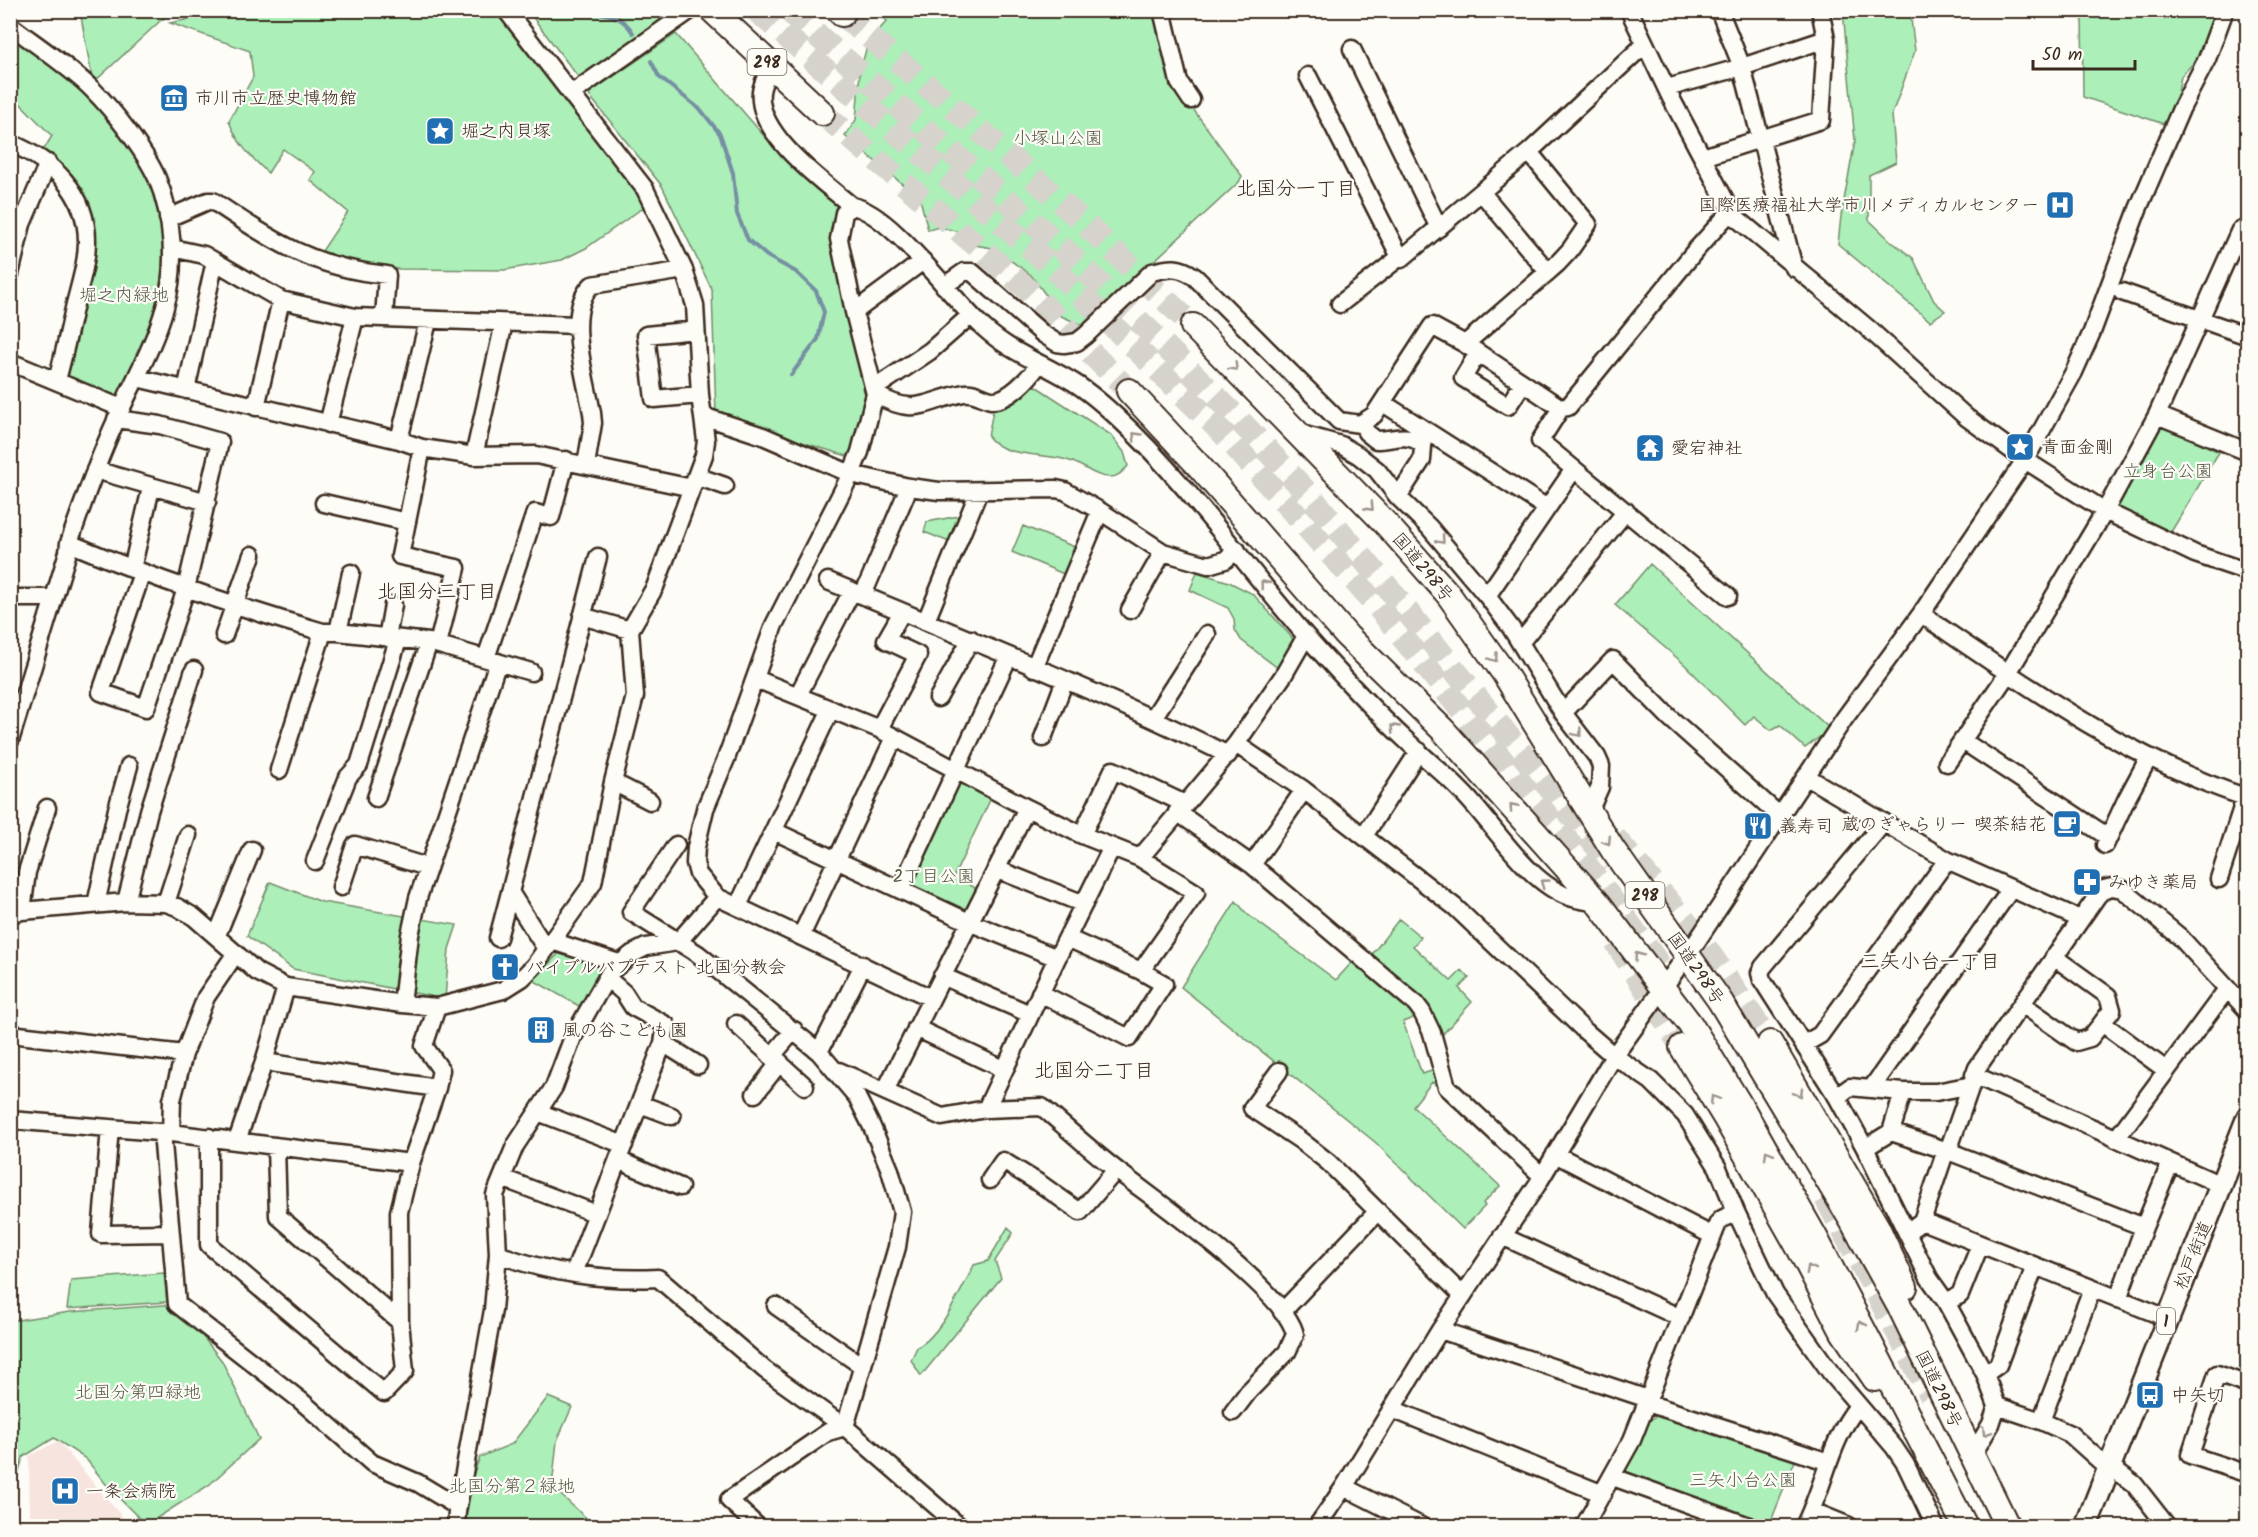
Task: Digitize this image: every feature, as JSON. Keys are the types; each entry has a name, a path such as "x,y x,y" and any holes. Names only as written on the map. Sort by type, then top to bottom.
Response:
{"highway":[{"name":"298","path":"712,10 822,113"},
{"name":"国道298号","path":"1193,326 1387,525 1448,594 1504,673 1613,850 1720,1001 1851,1219 1902,1311 2007,1527"},
{"name":"国道298号","path":"1129,391 1199,466 1347,636 1443,730 1598,903 1690,1024 1743,1110 1810,1229 1899,1396 1965,1527"},
{"path":"1770,1043 1877,1227 1924,1326 1947,1404"},
{"path":"1682,1047 1726,1119 1799,1248 1843,1332 1930,1460"}],"main road":[{"name":"松戸街道","path":"2086,1527 2247,1117"}],"street":[{"path":"47,808 16,912 126,902 166,903 194,917 257,972 286,987 402,1004 437,1007 503,990 522,978 549,945 593,883 613,782 635,696 630,630 656,587 694,482 706,441 700,395 695,305 684,270 645,189 506,10"},
{"path":"571,94 691,10"},
{"path":"1162,10 1179,82 1191,100"},
{"path":"1719,10 1742,67 1794,268"},
{"path":"1703,157 1821,120 1827,39 1820,10"},
{"path":"1317,1527 1440,1330 1556,1154 1614,1056 1687,955 1808,777 1844,719 1921,614 2025,460 2074,372 2092,332 2138,209 2181,109 2207,59 2225,10"},
{"path":"1633,12 1645,44 1733,215 1870,330 1966,417 2025,460 2105,511 2195,554 2247,572"},
{"path":"10,25 92,89 141,151 157,177 168,218 172,248 172,272 166,306 137,378 95,470 69,543 10,741"},
{"path":"1667,88 1742,67 1827,39"},
{"path":"1340,304 1400,257 1401,259 1482,193 1645,44"},
{"path":"1352,49 1439,228"},
{"path":"771,65 761,92 762,104 783,146 794,158 852,206 860,207 871,214 923,261 970,315 1004,344 1038,365 1067,379 1092,395 1117,416 1237,550 1306,636 1464,794 1528,870 1558,892 1571,898 1598,903"},
{"path":"1308,76 1400,257"},
{"path":"10,143 37,155 62,176 78,202 84,219 87,243 84,267 57,380"},
{"path":"1523,383 1508,406 1463,378 1472,349 1570,250 1588,224 1529,152"},
{"path":"10,274 22,224 48,164"},
{"path":"1482,193 1548,272"},
{"path":"168,218 213,201 289,249 348,269 387,275 384,318"},
{"path":"852,206 844,213 839,239 854,312 875,391 860,452 851,474 774,625 756,679 705,808 696,847 695,863 698,874 717,897 931,998"},
{"path":"944,286 964,272 972,272 1050,339 1057,343 1071,344 1086,335 1152,272 1177,267 1196,277 1339,421 1363,422 1374,415 1432,326 1472,349 1561,408 1568,407 1695,251 1731,211"},
{"path":"1947,763 2007,673 2105,511 2157,415 2240,230"},
{"path":"172,248 204,255 281,300 355,317 576,325"},
{"path":"186,390 215,261"},
{"path":"854,312 923,261"},
{"path":"586,465 593,423 576,325 586,291 592,285 684,270"},
{"path":"2122,292 2247,336"},
{"path":"256,406 281,300"},
{"path":"875,391 930,351 970,315"},
{"path":"328,424 355,317"},
{"path":"399,440 428,321"},
{"path":"474,456 504,323"},
{"path":"696,330 646,335 654,399 700,395"},
{"path":"10,362 57,380 119,414 220,442 186,589 146,708 101,692 137,571 151,488"},
{"path":"875,391 896,405 913,408 969,392 996,400 1005,397 1029,378 1038,365"},
{"path":"137,378 399,440 422,448 474,456 536,455 725,486"},
{"path":"1383,403 1547,508"},
{"path":"1561,408 1540,441 1728,596"},
{"path":"2157,415 2247,452"},
{"path":"703,416 763,436 851,474 909,487 939,492 1056,489 1100,511 1163,552 1208,565 1225,560 1237,550"},
{"path":"1363,422 1366,432 1376,440 1407,437 1419,441 1423,446 1422,459 1398,497"},
{"path":"1297,433 1341,445 1358,454 1377,470 1398,497 1429,527 1487,596 1521,643 1563,713 1597,757 1601,766 1600,787 1589,812"},
{"path":"376,798 434,643 458,568 400,556 422,448"},
{"path":"402,1004 414,915 427,867 535,513 551,517 566,460"},
{"path":"1487,596 1574,469"},
{"path":"95,470 151,488 207,502"},
{"path":"798,695 857,593 909,487"},
{"path":"926,621 979,491"},
{"path":"324,503 407,522"},
{"path":"1034,668 1100,511"},
{"path":"1521,643 1626,511"},
{"path":"69,543 137,571 235,606 330,632 434,643 531,672"},
{"path":"1130,610 1163,552"},
{"path":"224,635 252,555"},
{"path":"498,938 597,556"},
{"path":"279,770 351,573"},
{"path":"828,581 972,639 1034,668 1232,750 1304,790 1481,930 1585,1031 1614,1056 1651,1081 1685,1115 1714,1160 1775,1294 1831,1373 1881,1431 1906,1466 1935,1527"},
{"path":"10,598 53,598"},
{"path":"315,861 348,777 359,765 392,639 393,605"},
{"path":"879,729 918,655 886,640 902,612"},
{"path":"1921,614 2007,673 2148,759 2180,773 2247,795 2219,879"},
{"path":"582,616 630,630"},
{"path":"1153,718 1207,634"},
{"path":"1140,858 1232,750 1283,676 1306,636"},
{"path":"938,698 972,639"},
{"path":"900,890 1009,656"},
{"path":"1563,713 1613,660 1669,717 1780,817"},
{"path":"126,902 149,812 194,670"},
{"path":"756,679 879,729 1027,808 1082,835 1140,858 1196,893 1141,971"},
{"path":"1043,738 1065,680"},
{"path":"738,906 831,709"},
{"path":"801,936 894,738"},
{"path":"1963,741 2107,841 2148,759"},
{"path":"1364,836 1419,751"},
{"path":"96,904 129,766"},
{"path":"1082,835 1113,770 1181,808 1416,1004 1430,1027 1447,1087 1542,1176"},
{"path":"1808,777 1947,860 2080,919"},
{"path":"613,782 650,801"},
{"path":"1252,865 1304,790"},
{"path":"885,1091 1027,808"},
{"path":"1884,822 1760,973 1762,980 1837,1096 1929,1278 1947,1302 1985,1374 1997,1406 1991,1424 1972,1456"},
{"path":"774,831 969,922 1056,958"},
{"path":"166,903 188,835"},
{"path":"676,844 631,912 698,954 794,1030 835,1069 857,1097 872,1127 890,1170 903,1212 897,1247 845,1427"},
{"path":"341,887 355,845 427,867"},
{"path":"986,1109 1056,958 1112,847"},
{"path":"217,935 252,850"},
{"path":"1804,1044 1820,1035 1947,860"},
{"path":"996,869 1084,904"},
{"path":"1906,1232 1922,1221 1977,1068 2080,919 2104,889 2112,886 2122,889 2180,937 2247,1011"},
{"path":"1871,1089 2011,889"},
{"path":"510,892 549,945 619,963"},
{"path":"456,1527 493,1310 498,1254 495,1195 515,1146 554,1088 573,1037 610,972 619,963 646,947 678,942 717,897"},
{"path":"1040,993 1129,1038 1164,984 1141,971 1067,938"},
{"path":"236,953 206,998 184,1054 172,1100 167,1132 171,1233 177,1304 300,1400 372,1463 418,1483 458,1507"},
{"path":"2022,1004 2076,1042 2090,1038 2112,1010 2108,996 2054,957"},
{"path":"819,1052 862,965"},
{"path":"942,976 1030,1014"},
{"path":"574,1273 663,1043 666,1025 633,1007 624,993 607,978"},
{"path":"237,1141 286,987"},
{"path":"2116,1139 2227,989"},
{"path":"209,1137 209,1245 384,1393 405,1371 400,1322 399,1212 411,1163 441,1070 424,1046 437,1007"},
{"path":"2102,1023 2166,1070"},
{"path":"736,1024 804,1086"},
{"path":"916,1028 1003,1069"},
{"path":"755,1094 794,1030"},
{"path":"10,1034 184,1054"},
{"path":"663,1043 698,1065"},
{"path":"264,1062 437,1088"},
{"path":"835,1069 942,1117 986,1109 1042,1107 1116,1170 1239,1266 1276,1300 1294,1329 1295,1335 1284,1355 1248,1392 1233,1412"},
{"path":"1279,1071 1252,1108 1328,1162 1463,1296"},
{"path":"1837,1096 1850,1087 1903,1092 1936,1092 1973,1080 2221,1185"},
{"path":"1865,1148 1891,1132 1903,1092"},
{"path":"640,1104 672,1116"},
{"path":"538,1112 621,1152 680,1187"},
{"path":"10,1120 167,1132 411,1163"},
{"path":"110,1128 101,1234 171,1233"},
{"path":"1891,1132 1947,1151 2144,1227"},
{"path":"276,1146 278,1216 400,1322"},
{"path":"1556,1154 1713,1236"},
{"path":"990,1180 1003,1161 1080,1212 1116,1170"},
{"path":"2118,1299 2170,1164"},
{"path":"502,1178 597,1214"},
{"path":"1282,1312 1378,1211"},
{"path":"1584,1527 1632,1440 1718,1223 1736,1212"},
{"path":"1922,1221 2167,1318"},
{"path":"1502,1236 1681,1318"},
{"path":"1947,1302 1960,1295 1980,1245"},
{"path":"498,1254 518,1261 574,1273 632,1279 658,1278 765,1370 845,1427 959,1527"},
{"path":"1985,1374 1998,1365 2035,1266"},
{"path":"2041,1421 2092,1288"},
{"path":"776,1306 862,1366"},
{"path":"1440,1330 1830,1462"},
{"path":"2247,1385 2217,1374 2190,1455 2247,1474"},
{"path":"1804,1527 1846,1421 1858,1406"},
{"path":"1997,1406 2070,1434 2109,1468 2134,1484 2167,1527"},
{"path":"1392,1409 1603,1494"},
{"path":"757,1527 729,1500 828,1432 845,1427"},
{"path":"1613,1477 1749,1527"},
{"path":"1344,1487 1421,1527"},
{"path":"1812,1511 1849,1527"}],"shaded area":[{"name":"一条会病院","path":"58,1441 130,1526 30,1526 29,1456"}],"green space":[{"path":"220,10 500,11 638,192 644,207 586,248 562,260 504,270 398,269 359,266 320,254 348,212 310,180 315,172 283,149 268,173 245,150 229,121 253,77 250,51 170,23 214,14"},
{"path":"80,11 197,11 167,16 93,83"},
{"path":"528,11 661,11 671,19 579,78"},
{"name":"小塚山公園","path":"877,11 1154,11 1164,59 1174,83 1242,176 1239,182 1084,326 1054,313 1045,294 1031,275 993,248 974,245 959,232 939,227 928,230 920,199 845,136 856,120 860,72 868,42 887,21"},
{"path":"1843,11 1910,11 1915,51 1892,114 1896,162 1869,175 1869,220 1913,258 1934,301 1945,311 1930,321 1838,244 1855,141"},
{"path":"2082,11 2215,11 2199,57 2181,76 2177,99 2164,124 2083,97"},
{"name":"堀之内緑地","path":"10,31 90,96 115,125 152,183 166,240 161,305 119,396 113,399 68,380 66,374 93,243 43,151 52,136 11,94"},
{"path":"676,34 765,137 845,208 834,244 872,390 857,459 716,416 712,290 662,186 588,94"},
{"path":"1034,385 1111,435 1124,452 1128,466 1120,474 1112,477 1104,476 1070,461 1014,452 995,443 988,436 994,406 1010,401"},
{"name":"立身台公園","path":"2155,421 2219,452 2171,532 2114,505"},
{"path":"964,515 952,543 924,532 927,522"},
{"path":"1023,526 1077,548 1066,575 1012,552"},
{"path":"1650,564 1830,729 1805,748 1780,725 1771,730 1754,716 1745,725 1683,663 1615,605"},
{"path":"1197,572 1229,582 1253,594 1296,642 1279,669 1241,640 1228,608 1190,590"},
{"name":"2丁目公園","path":"957,776 991,798 954,876 977,889 968,911 962,913 906,887"},
{"path":"270,882 322,902 457,925 449,949 445,999 293,969 247,936"},
{"path":"1236,901 1247,914 1336,980 1355,959 1418,1016 1403,1022 1422,1074 1435,1070 1441,1090 1432,1082 1413,1106 1500,1186 1463,1229 1375,1142 1181,987"},
{"path":"1399,919 1421,937 1413,946 1451,981 1462,970 1469,978 1459,988 1472,1002 1441,1036 1433,1015 1427,1008 1370,957"},
{"path":"560,952 610,972 586,1010 533,980"},
{"path":"1008,1227 1013,1233 995,1261 1001,1278 921,1376 911,1360 917,1347 925,1342 942,1323 974,1265 988,1261"},
{"path":"164,1273 167,1302 67,1309 71,1280"},
{"name":"北国分第四緑地","path":"177,1304 222,1361 259,1439 209,1485 146,1525 109,1488 86,1459 54,1438 23,1457 11,1499 11,1321 70,1312"},
{"name":"北国分第２緑地","path":"548,1397 572,1407 557,1441 552,1487 595,1526 460,1526 461,1505 480,1457 512,1444"},
{"name":"三矢小台公園","path":"1660,1413 1797,1456 1769,1526 1757,1526 1629,1479 1626,1471 1648,1422"}],"waterway":[{"path":"585,10 618,18 633,33"},
{"path":"651,61 659,77 701,110 720,134 733,173 737,214 748,240 767,256 796,272 816,291 824,312 818,339 791,375"}],"tunnel":[{"path":"756,10 1048,263 1224,434 1379,608 1578,854 1673,984"},
{"path":"788,10 1061,247 1239,420 1311,497 1394,595 1611,864"},
{"path":"842,14 967,119 1078,217 1193,326"},
{"path":"822,113 1025,287 1129,391"},
{"path":"1614,837 1699,938 1770,1043"},
{"path":"1616,942 1682,1047"},
{"path":"1826,1198 1931,1395"}],"place":[{"name":"市川市立歴史博物館","path":"174,98"},
{"name":"堀之内貝塚","path":"440,131"},
{"name":"国際医療福祉大学市川メディカルセンター","path":"2060,205"},
{"name":"青面金剛","path":"2020,447"},
{"name":"愛宕神社","path":"1650,448"},
{"name":"蔵のぎゃらりー 喫茶結花","path":"2067,824"},
{"name":"義寿司","path":"1758,826"},
{"name":"みゆき薬局","path":"2087,882"},
{"name":"バイブルバプテスト 北国分教会","path":"505,967"},
{"name":"風の谷こども園","path":"541,1030"},
{"name":"中矢切","path":"2150,1395"},
{"name":"一条会病院","path":"65,1491"}],"district":[{"name":"北国分一丁目","path":"1296,188"},
{"name":"北国分三丁目","path":"437,591"},
{"name":"三矢小台一丁目","path":"1930,961"},
{"name":"北国分二丁目","path":"1094,1070"}]}
